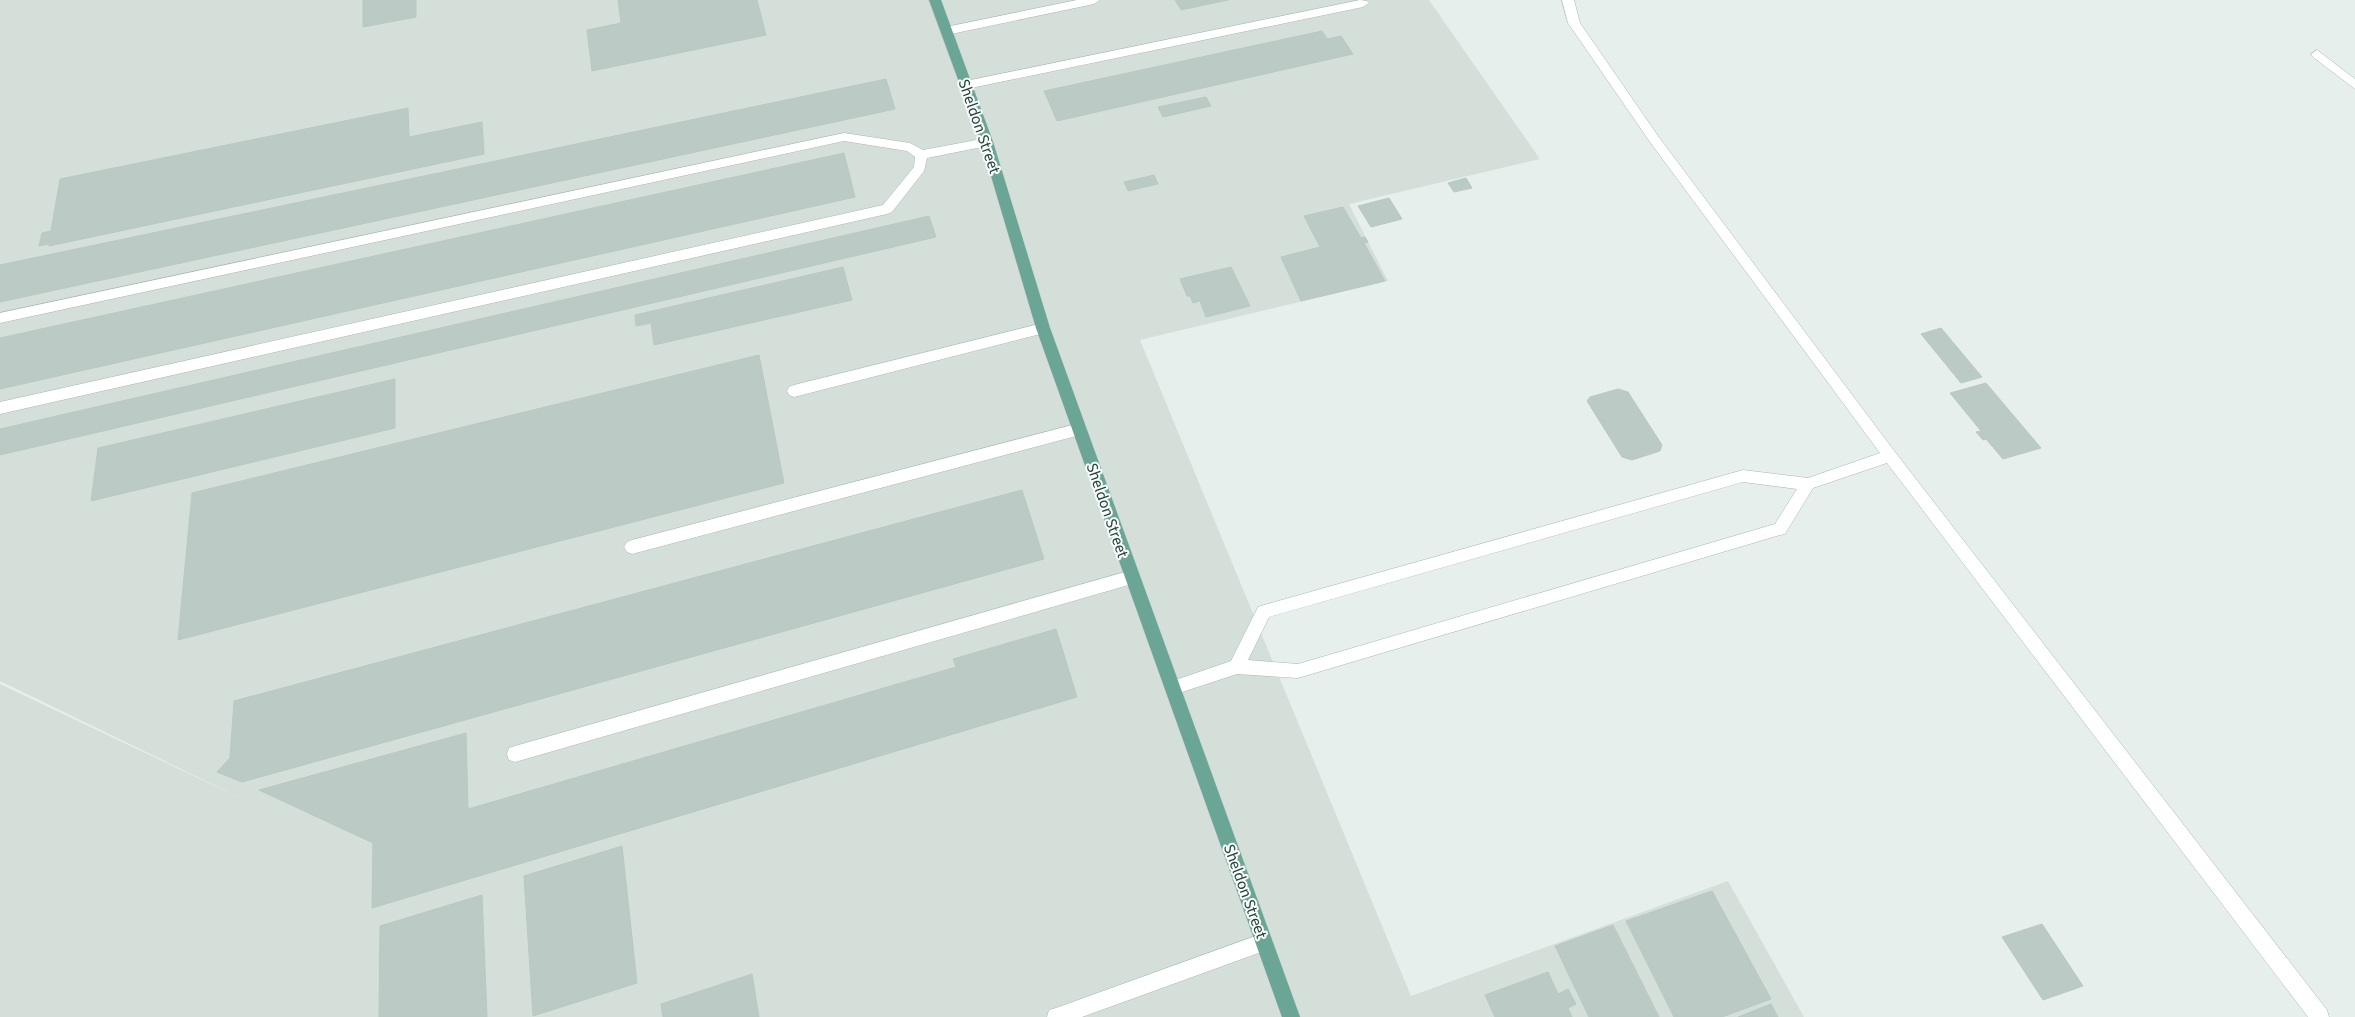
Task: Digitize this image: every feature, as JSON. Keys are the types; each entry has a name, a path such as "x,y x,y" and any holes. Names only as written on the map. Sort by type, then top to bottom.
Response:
{"main road":[{"name":"Sheldon Street","path":"935,0 987,142 1043,328 1291,1017"}],"lane":[{"path":"946,31 1094,0"},
{"path":"1568,0 1574,23 1654,139 1890,456 2320,1017"},
{"path":"966,85 1363,3"},
{"path":"2317,54 2355,85"},
{"path":"0,318 844,137 910,147 921,155 987,142"},
{"path":"0,408 887,210 920,168 921,155"},
{"path":"794,391 1043,328"},
{"path":"632,547 1080,429"},
{"path":"1237,667 1264,612 1743,476 1808,484 1890,456"},
{"path":"1173,688 1237,667 1298,671 1780,529 1808,484"},
{"path":"516,754 1132,578"},
{"path":"1056,1017 1264,942"}],"shaded area":[{"path":"0,0 1429,0 1540,159 1349,204 1388,281 1140,340 1411,996 1728,881 1804,1017 0,1017 0,684 255,805 0,681"}],"building":[{"path":"363,0 416,0 416,17 363,27"},
{"path":"618,0 757,0 766,35 592,71 587,30 621,23"},
{"path":"1175,0 1228,0 1181,10"},
{"path":"1322,31 1327,39 1341,36 1353,54 1057,121 1044,91"},
{"path":"886,79 895,109 0,302 0,265"},
{"path":"1206,97 1211,106 1163,117 1158,107"},
{"path":"408,108 409,137 482,122 484,154 49,246 49,244 39,246 42,233 51,231 60,179"},
{"path":"844,153 855,197 0,389 0,338"},
{"path":"1154,175 1158,184 1128,191 1124,182"},
{"path":"1466,178 1472,188 1454,192 1448,183"},
{"path":"1389,198 1402,219 1371,227 1358,206"},
{"path":"1343,207 1361,238 1365,237 1368,242 1364,243 1385,281 1301,301 1281,257 1320,247 1304,216"},
{"path":"929,216 936,237 0,455 0,429"},
{"path":"843,267 852,300 654,345 651,323 636,326 635,315"},
{"path":"1231,267 1250,306 1206,317 1200,301 1193,303 1190,296 1187,296 1180,279"},
{"path":"1941,328 1982,377 1961,383 1921,334"},
{"path":"759,355 784,483 178,640 192,493"},
{"path":"395,379 395,428 91,501 98,448"},
{"path":"1986,383 2041,448 2003,459 1986,439 1983,440 1976,432 1981,431 1950,393"},
{"path":"1618,389 1628,392 1662,445 1660,451 1632,460 1622,457 1587,401 1590,397"},
{"path":"1022,490 1044,559 242,782 217,772 230,758 234,701"},
{"path":"1056,629 1077,697 372,908 373,843 259,790 466,733 468,809 956,667 953,659"},
{"path":"622,846 637,983 533,1016 524,876"},
{"path":"1712,891 1771,999 1722,1017 1674,1017 1626,921"},
{"path":"482,895 487,1017 379,1017 380,926"},
{"path":"2042,924 2083,986 2043,1000 2002,937"},
{"path":"1613,925 1659,1017 1589,1017 1555,946"},
{"path":"1548,972 1558,994 1568,989 1576,1004 1568,1008 1572,1017 1495,1017 1485,995"},
{"path":"752,974 759,1017 663,1017 661,1004"},
{"path":"1771,1004 1778,1017 1738,1017"}]}
